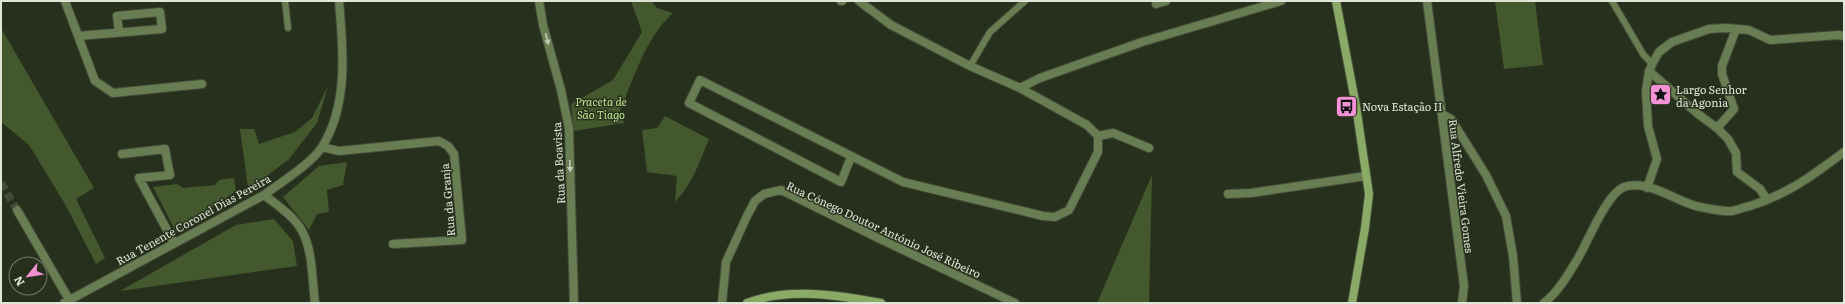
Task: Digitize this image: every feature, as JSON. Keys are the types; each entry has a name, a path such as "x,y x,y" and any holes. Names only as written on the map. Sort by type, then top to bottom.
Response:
{"street":[{"path":"65,1 95,81 113,92 202,84"},
{"name":"Rua Tenente Coronel Dias Pereira","path":"68,302 264,195 294,173 322,147 334,121 341,88 342,39 338,1"},
{"name":"Rua da Boavista","path":"539,1 569,128 574,303"},
{"path":"851,157 841,182 689,103 700,80 903,182 1043,216 1055,217 1069,210 1098,152 1098,136 1087,126 1020,88 970,66 891,25 859,1"},
{"path":"1156,4 1166,1"},
{"path":"1020,88 1040,78 1142,42 1281,1"},
{"path":"1336,1 1356,106 1369,194 1365,228 1352,303"},
{"name":"Rua Alfredo Vieira Gomes","path":"1427,1 1464,286 1462,303"},
{"path":"78,36 162,29 160,12 117,16 119,32"},
{"path":"1647,188 1657,159 1648,126 1646,91 1651,67 1660,52 1678,39 1709,29 1726,28 1749,30 1770,40 1838,35 1844,36"},
{"path":"1717,128 1734,109 1722,74 1722,66 1736,29"},
{"path":"1651,67 1698,114 1717,128 1728,139 1736,153 1738,172 1760,189 1767,200"},
{"path":"1442,114 1451,119 1486,175 1506,216 1513,256 1517,303"},
{"path":"1098,136 1113,133 1149,148"},
{"name":"Rua da Granja","path":"322,147 339,151 439,142 448,146 454,154 462,240 393,244"},
{"path":"122,154 165,149 170,175 140,178 174,243"},
{"path":"1544,303 1551,298 1578,259 1589,236 1616,191 1632,185 1647,188 1696,206 1731,211 1767,200 1801,184 1844,152"},
{"path":"1228,194 1250,193 1366,176"},
{"name":"Rua Cónego Doutor António José Ribeiro","path":"722,303 726,262 747,216 755,201 764,194 781,190 1012,302"},
{"path":"264,195 287,213 302,230 309,250 315,303"},
{"path":"17,210 68,302"},
{"path":"747,303 756,300 802,293 847,296 880,303"}],"lane":[{"path":"285,1 288,28"},
{"path":"970,66 990,32 1025,1"},
{"path":"1612,1 1651,67"}],"green space":[{"name":"Praceta de São Tiago","path":"631,1 651,1 657,8 673,13 655,34 642,58 620,110 624,123 574,131 571,104 613,80 642,32"},
{"path":"1495,1 1535,1 1543,65 1504,69"},
{"path":"1,28 94,188 76,199 105,258 96,264 65,204 29,145 1,122"},
{"path":"328,86 317,123 289,159 259,182 248,188 240,129 254,129 259,144 295,132 312,118"},
{"path":"665,116 709,139 691,180 675,202 677,176 647,172 642,130 657,128"},
{"path":"347,162 343,185 327,190 329,212 317,214 309,230 283,197 319,166"},
{"path":"1152,175 1149,303 1097,303"},
{"path":"234,178 236,191 176,232 153,187 177,184 183,188 215,185 219,180"},
{"path":"274,219 293,241 297,266 120,291 236,225"}],"tunnel":[{"path":"1,183 17,210"}],"place":[{"name":"Largo Senhor da Agonia","path":"1661,95"},
{"name":"Nova Estação II","path":"1347,106"}]}
